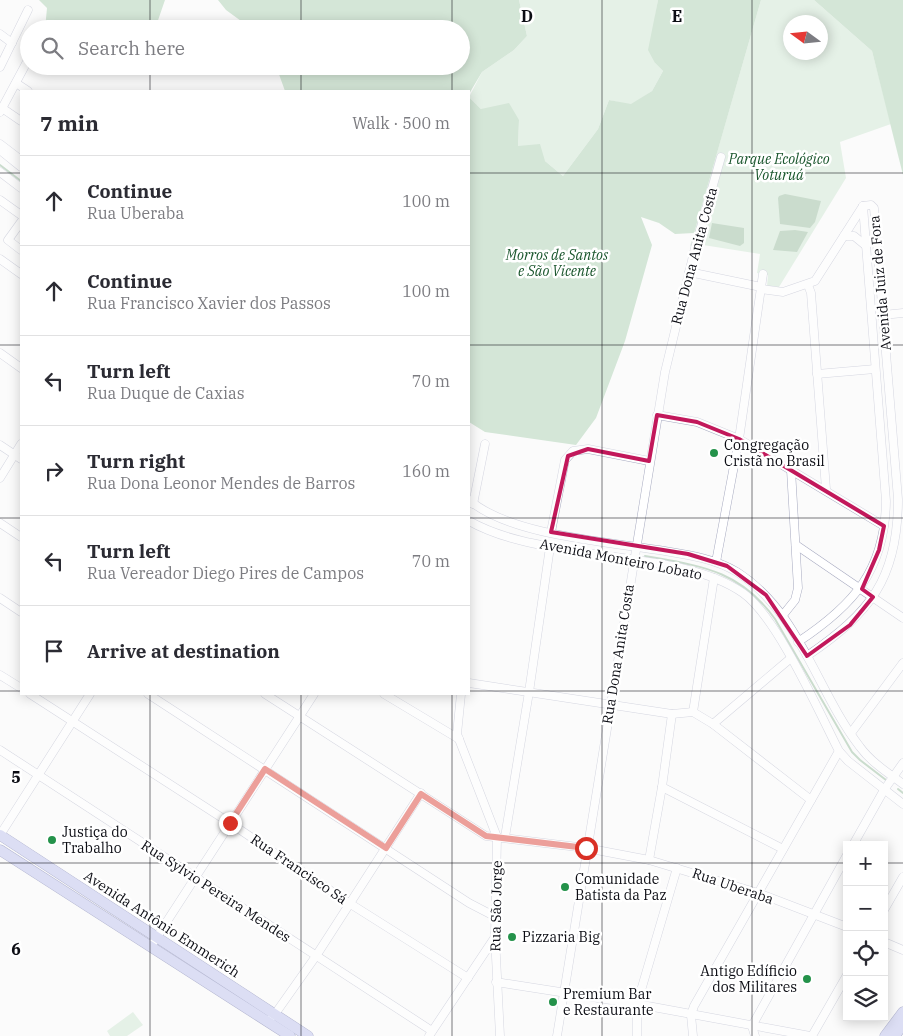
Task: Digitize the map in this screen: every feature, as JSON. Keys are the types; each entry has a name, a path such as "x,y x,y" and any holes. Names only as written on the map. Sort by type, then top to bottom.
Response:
{"main road":[{"name":"Avenida Antônio Emmerich","path":"0,835 308,1036"},
{"name":"Avenida Antônio Emmerich","path":"0,850 218,992 290,1036"},
{"path":"218,992 224,982"},
{"path":"885,1036 903,1012"},
{"path":"894,1036 903,1024"}],"street":[{"path":"23,20 28,10"},
{"path":"0,67 20,26"},
{"path":"0,34 12,43"},
{"path":"20,75 1,110 20,120"},
{"path":"16,82 27,90"},
{"path":"0,144 20,159"},
{"path":"0,150 20,166"},
{"name":"Rua Dona Anita Costa","path":"556,1036 657,415 689,272 722,157"},
{"path":"1,174 20,187"},
{"path":"0,200 20,214"},
{"name":"Avenida Juiz de Fora","path":"798,642 823,625 860,588 871,571 879,550 884,526 886,501 862,206 871,205 874,208 898,499 899,535 888,567 873,597 850,625 807,656"},
{"path":"689,272 783,292 808,285 815,281 862,206"},
{"path":"8,240 20,223"},
{"path":"0,235 20,249"},
{"path":"844,236 854,236 865,245"},
{"path":"0,259 20,273"},
{"path":"716,562 739,440 763,274"},
{"path":"808,285 826,490"},
{"path":"883,315 903,313"},
{"path":"0,353 20,367"},
{"path":"817,374 875,369"},
{"path":"657,415 697,422 739,440 884,526"},
{"path":"471,502 485,444"},
{"path":"0,445 18,457 0,478"},
{"path":"551,532 565,460 573,451 588,450 649,461"},
{"path":"783,615 795,600 798,588 791,470"},
{"name":"Avenida Monteiro Lobato","path":"471,502 506,521 551,532 688,554 716,562 727,566 755,584 783,615 850,733 865,754 892,778 903,784"},
{"name":"Avenida Monteiro Lobato","path":"470,522 504,536 550,547 673,567 714,578 736,589 753,602 768,621 790,658 838,751 903,804"},
{"path":"0,523 20,536"},
{"path":"796,545 903,618"},
{"path":"501,837 529,692 550,547"},
{"path":"693,712 714,578"},
{"path":"0,598 20,611"},
{"path":"713,724 790,658"},
{"path":"850,733 903,663"},
{"path":"0,675 20,687"},
{"path":"470,683 672,714 693,712 713,724 811,800"},
{"name":"Rua Francisco Sá","path":"32,695 230,823 349,903 468,978"},
{"path":"0,835 89,695"},
{"path":"150,695 469,903 496,917"},
{"name":"Rua Uberaba","path":"267,695 480,833 586,848 649,860 758,893 843,926"},
{"path":"150,946 313,695"},
{"path":"386,695 459,739"},
{"name":"Rua São Jorge","path":"461,695 456,731 501,837 495,937 500,1036"},
{"path":"649,860 672,714"},
{"name":"Rua Sylvio Pereira Mendes","path":"0,750 316,956 430,1033"},
{"path":"693,1036 691,1015 838,751"},
{"path":"855,841 885,789 903,763"},
{"path":"662,787 783,849"},
{"path":"267,1022 275,1014 316,956 421,794"},
{"path":"755,1036 752,1026 843,862"},
{"path":"637,1036 637,1004 678,868"},
{"path":"888,903 903,878"},
{"path":"430,1033 495,937"},
{"path":"888,944 903,950"},
{"path":"496,982 637,1004 811,1036 846,976"},
{"path":"493,1036 499,1027"}],"highlighted area":[{"path":"657,415 697,422 739,439 884,526 879,550 862,589 873,597 850,625 807,656 766,595 727,566 688,554 551,532 568,456 588,449 649,461"}],"green space":[{"path":"39,0 165,0 158,20 46,20 47,8"},
{"path":"218,0 519,0 527,36 514,50 482,72 470,92 470,90 285,90 279,75 470,75 470,20 240,20 226,10"},
{"path":"519,0 658,0 655,17 655,63 663,71 652,91 631,105 609,100 598,129 563,176 545,161 518,146 519,120 481,109 470,98 482,72 514,50 527,36"},
{"name":"Morros de Santos e São Vicente","path":"658,0 761,0 694,233 675,234 659,223 641,217 652,245 625,341 596,418 576,445 485,432 470,423 470,98 481,109 509,103 519,120 518,146 540,144 545,161 563,176 598,129 609,100 631,104 652,91 663,71 655,63 648,50"},
{"name":"Parque Ecológico Voturuá","path":"761,0 814,0 872,51 891,124 840,142 846,178 779,287 767,286 768,275 757,273 760,254 703,245 701,249 690,246"},
{"path":"814,0 903,0 903,175 872,51"},
{"path":"133,1012 143,1025 127,1036 110,1036 107,1031"}],"shaded area":[{"path":"785,194 821,201 815,222 810,228 780,224 778,198"},
{"path":"712,223 744,228 744,243 740,246 709,238"},
{"path":"795,230 808,232 797,252 773,250 780,231"}],"waterway":[{"path":"0,165 20,180"},
{"path":"645,556 702,567 718,573 748,590 762,603 775,619 852,752 886,780"},
{"path":"898,789 903,793"}],"place":[{"name":"Congregação Cristã no Brasil","path":"714,453"},
{"name":"Justiça do Trabalho","path":"52,840"},
{"name":"Comunidade Batista da Paz","path":"565,887"},
{"name":"Pizzaria Big","path":"512,937"},
{"name":"Antigo Edíficio dos Militares","path":"807,979"},
{"name":"Premium Bar e Restaurante","path":"553,1002"}],"route":[{"path":"230,823 265,769 386,848 421,794 486,836 586,848"}]}
